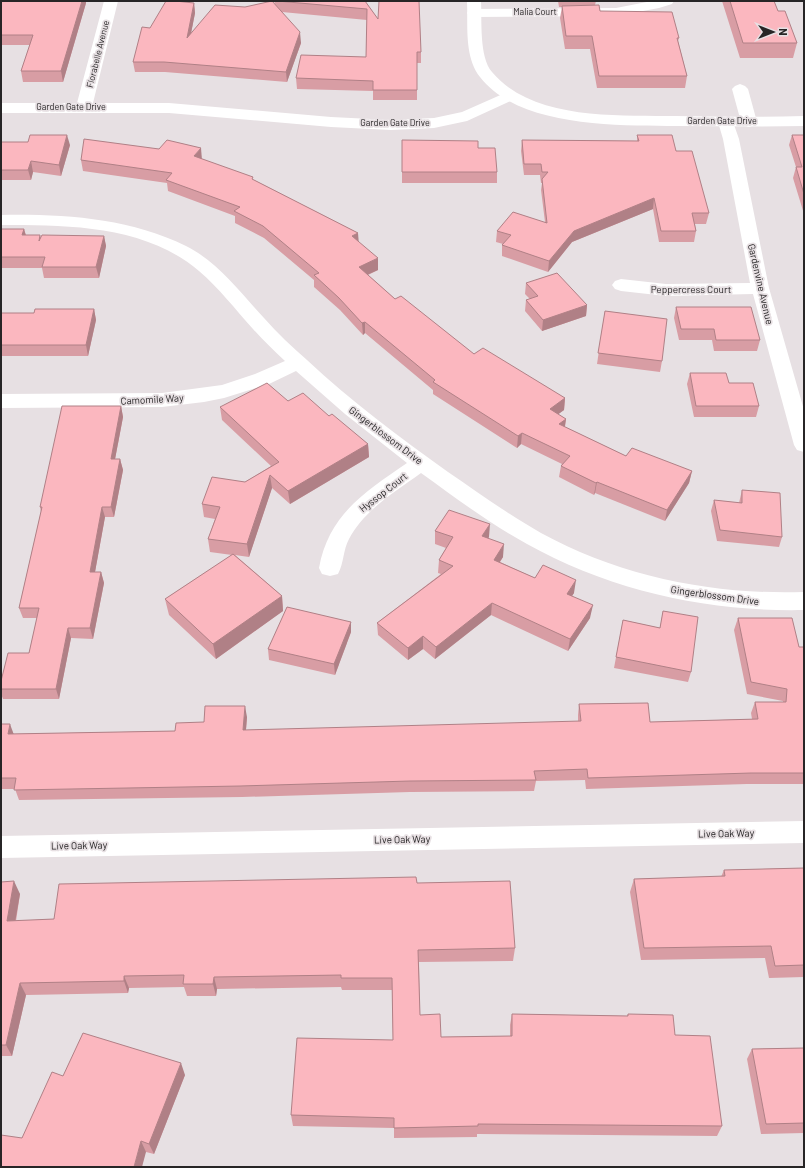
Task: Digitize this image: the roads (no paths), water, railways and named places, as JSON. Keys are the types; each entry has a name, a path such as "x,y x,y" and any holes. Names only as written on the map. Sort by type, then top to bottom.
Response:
{"street":[{"name":"Florabelle Avenue","path":"84,107 111,1"},
{"name":"Malia Court","path":"474,7 616,12 654,6 667,1"},
{"path":"474,7 478,57 485,74 510,96"},
{"path":"740,89 749,122"},
{"name":"Garden Gate Drive","path":"1,108 169,108 331,122 391,125 434,123 467,116 510,96 541,109 601,120 726,122 804,121"},
{"name":"Gardenvine Avenue","path":"726,122 731,139 760,288 804,445"},
{"name":"Gingerblossom Drive","path":"1,220 75,221 105,225 133,231 160,240 183,252 204,266 222,282 260,325 298,363 356,414 421,463 515,528 549,547 623,577 684,592 748,601 804,601"},
{"name":"Peppercress Court","path":"621,285 666,290 760,288"},
{"name":"Camomile Way","path":"2,404 162,400 204,395 224,391 262,379 298,363"},
{"name":"Hyssop Court","path":"330,568 334,550 340,535 349,521 373,498 421,463"},
{"name":"Live Oak Way","path":"1,847 804,832"}]}
